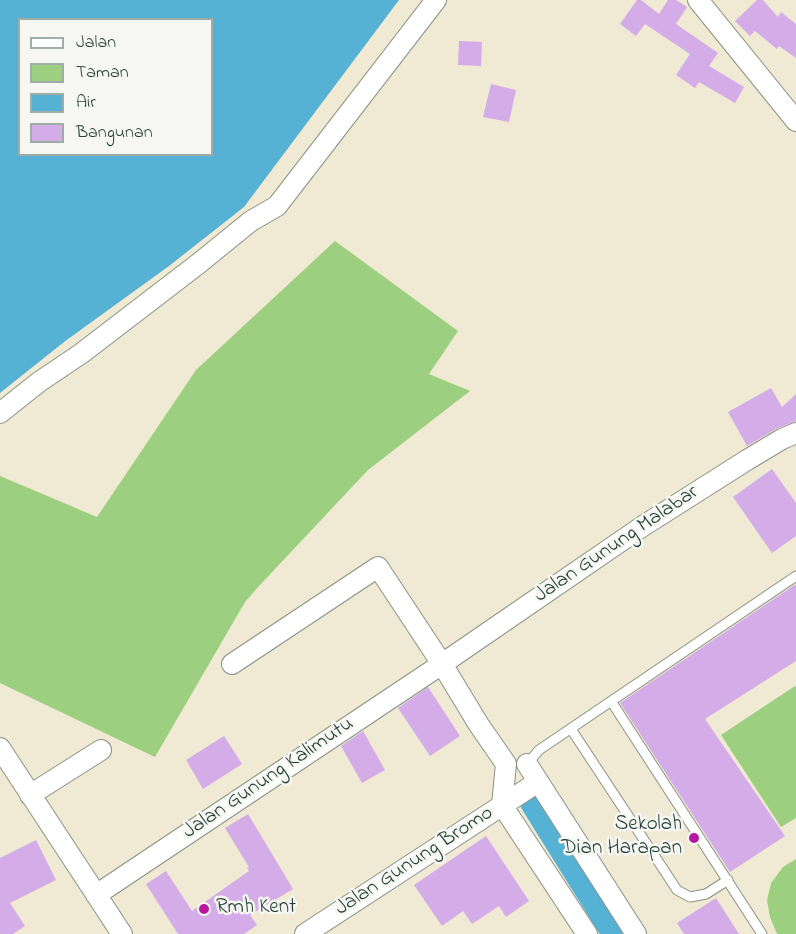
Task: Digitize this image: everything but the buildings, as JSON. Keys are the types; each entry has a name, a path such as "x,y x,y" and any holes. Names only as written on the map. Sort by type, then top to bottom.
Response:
{"street":[{"path":"0,413 198,264 251,220 277,206 436,0"},
{"path":"698,0 796,121"},
{"name":"Jalan Gunung Malabar","path":"442,664 643,526 747,460 796,433"},
{"path":"232,664 378,567 506,764 526,764"},
{"name":"Jalan Gunung Kalimutu","path":"96,895 442,664"},
{"path":"0,748 122,934"},
{"path":"30,795 101,750"},
{"name":"Jalan Gunung Bromo","path":"305,934 502,805 506,764"},
{"path":"526,764 636,934"},
{"path":"502,805 526,764"},
{"path":"502,805 538,782"},
{"path":"502,805 587,934"}],"lane":[{"path":"526,764 539,750 796,576"},
{"path":"610,701 762,934"},
{"path":"571,729 677,890 690,897 706,894 728,880"}],"green space":[{"path":"335,241 458,331 429,374 470,391 368,470 245,602 155,757 0,683 0,476 97,517 196,370"},
{"path":"795,686 796,818 781,827 721,735"},
{"path":"796,859 796,934 777,934 770,917 767,900 771,883 783,867"}],"water":[{"path":"0,0 399,0 244,207 169,266 64,342 0,393"}],"waterway":[{"path":"531,804 612,934"}],"place":[{"name":"Sekolah Dian Harapan","path":"694,838"},
{"name":"Rmh Kent","path":"204,909"}]}
